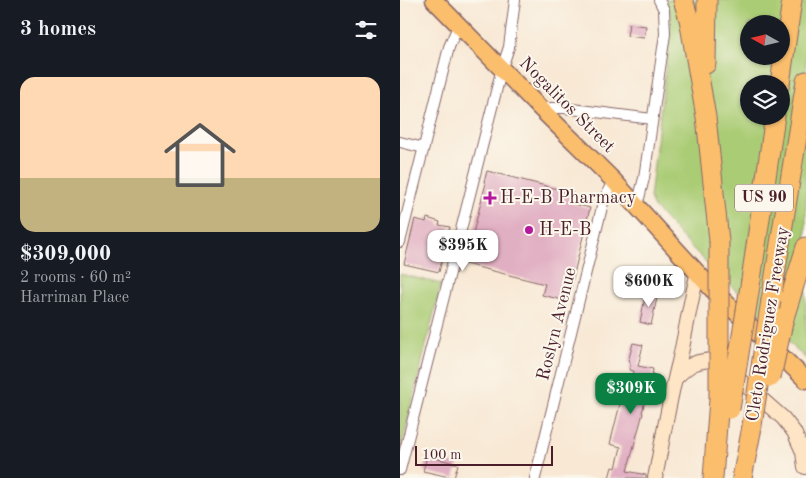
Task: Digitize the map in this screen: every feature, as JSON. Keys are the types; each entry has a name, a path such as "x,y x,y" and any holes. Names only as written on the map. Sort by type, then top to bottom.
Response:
{"highway":[{"path":"683,0 689,19 706,117 719,241 725,404 714,478"},
{"path":"706,117 708,0"},
{"path":"781,75 792,0"},
{"name":"Cleto Rodriguez Freeway","path":"742,478 754,436 771,300 806,81"},
{"name":"Cleto Rodriguez Freeway","path":"725,404 752,280 774,125"},
{"path":"746,478 754,436 784,318 806,247"}],"main road":[{"name":"Nogalitos Street","path":"434,0 613,180 670,241 676,258 713,290 806,380"},
{"name":"Nogalitos Street","path":"697,277 788,376 806,389"},
{"path":"656,478 673,382 697,277"},
{"path":"673,382 685,368 699,361 717,360 783,418 794,432 803,452 804,469"}],"street":[{"path":"400,470 508,47 515,0"},
{"path":"637,206 644,178 665,34 664,10 659,0"},
{"path":"400,242 449,47 459,24"},
{"path":"540,108 564,108 652,119"},
{"path":"400,142 424,148"},
{"name":"Roslyn Avenue","path":"536,478 603,203 613,180"}],"green space":[{"path":"664,0 806,0 806,359 690,246 653,206 650,198 671,23 669,10"},
{"path":"400,274 441,284 400,452"}],"building":[{"path":"629,24 646,26 644,38 627,36"},
{"name":"H-E-B","path":"487,171 573,193 571,203 590,208 570,290 566,289 563,300 542,295 545,284 465,264 486,183 484,182"},
{"path":"427,218 440,222 439,225 450,227 439,272 404,264 415,219 426,222"},
{"path":"646,292 655,294 657,298 651,325 640,322"},
{"path":"633,343 643,345 638,366 653,369 652,376 654,376 652,383 649,383 627,471 646,475 646,478 609,478 612,467 616,468 621,447 610,444 622,396 628,397 634,371 629,370 630,363 628,362"},
{"path":"427,456 458,464 454,478 423,471"}],"place":[{"name":"H-E-B Pharmacy","path":"490,198"},
{"name":"H-E-B","path":"529,230"}]}
